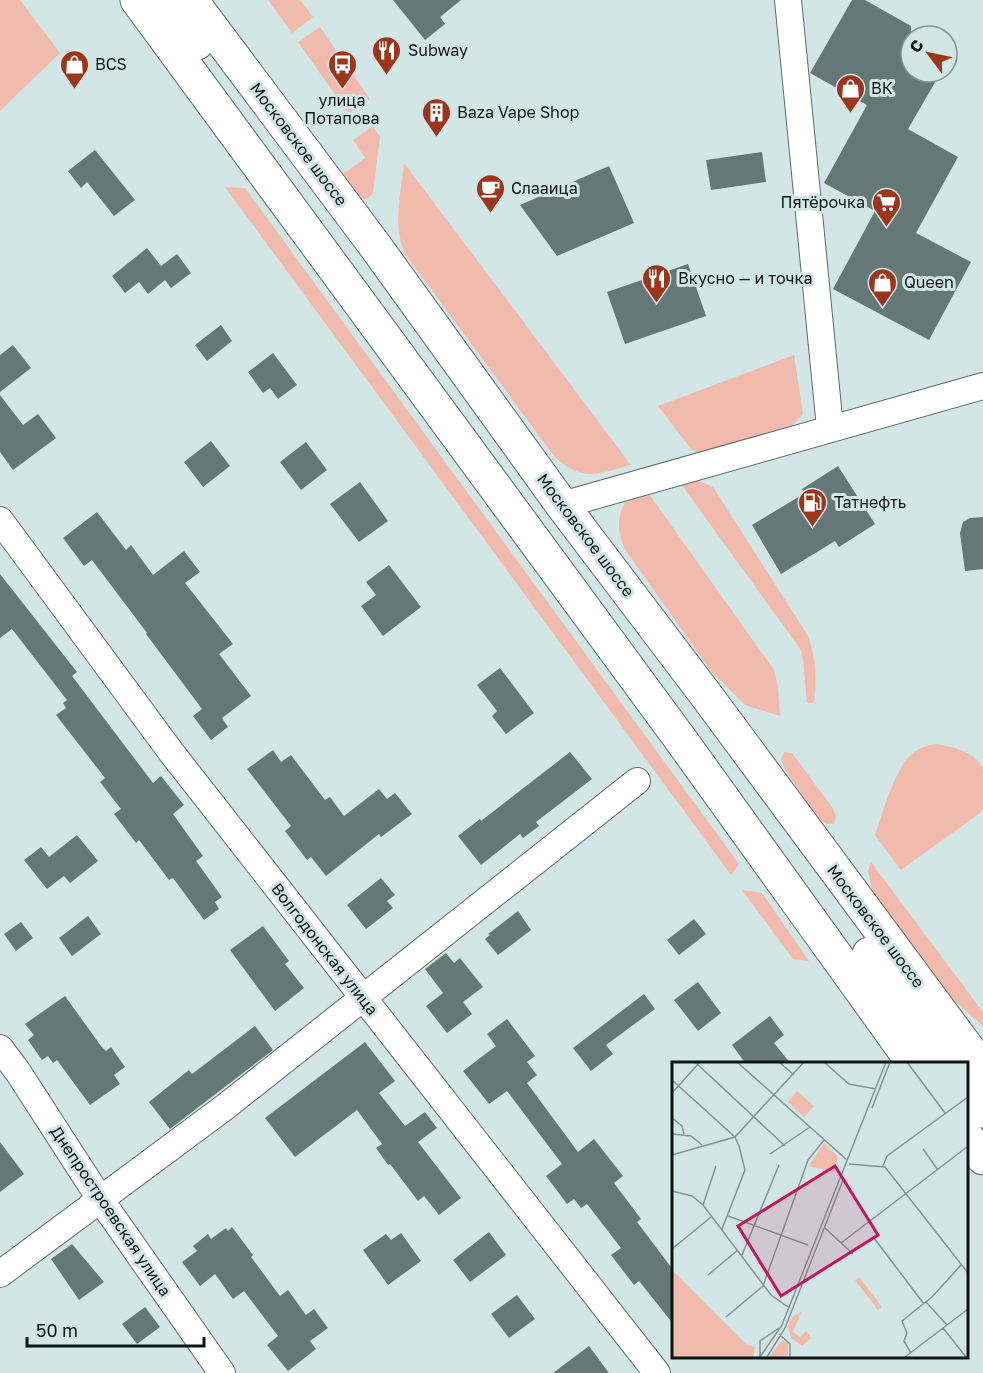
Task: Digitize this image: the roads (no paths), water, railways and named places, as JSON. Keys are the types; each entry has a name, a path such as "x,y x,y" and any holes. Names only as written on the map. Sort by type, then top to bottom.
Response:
{"main road":[{"path":"137,0 681,740 914,1062"},
{"name":"Московское шоссе","path":"164,0 948,1062"},
{"name":"Московское шоссе","path":"191,0 373,243 562,505 983,1069"},
{"path":"968,1091 983,1111"},
{"path":"968,1139 983,1158"}],"street":[{"path":"788,0 830,428"},
{"path":"562,505 983,386"},
{"name":"Волгодонская улица","path":"0,520 171,752 657,1373"},
{"path":"0,1274 225,1107 637,781"},
{"name":"Днепростроевская улица","path":"0,1048 100,1199 222,1373"}],"place":[{"name":"Subway","path":"387,76"},
{"name":"BCS","path":"74,90"},
{"name":"улица Потапова","path":"342,90"},
{"name":"ВК","path":"850,114"},
{"name":"Baza Vape Shop","path":"436,138"},
{"name":"Слааица","path":"490,214"},
{"name":"Пятёрочка","path":"886,228"},
{"name":"Вкусно — и точка","path":"657,304"},
{"name":"Queen","path":"883,308"},
{"name":"Татнефть","path":"813,528"}]}
